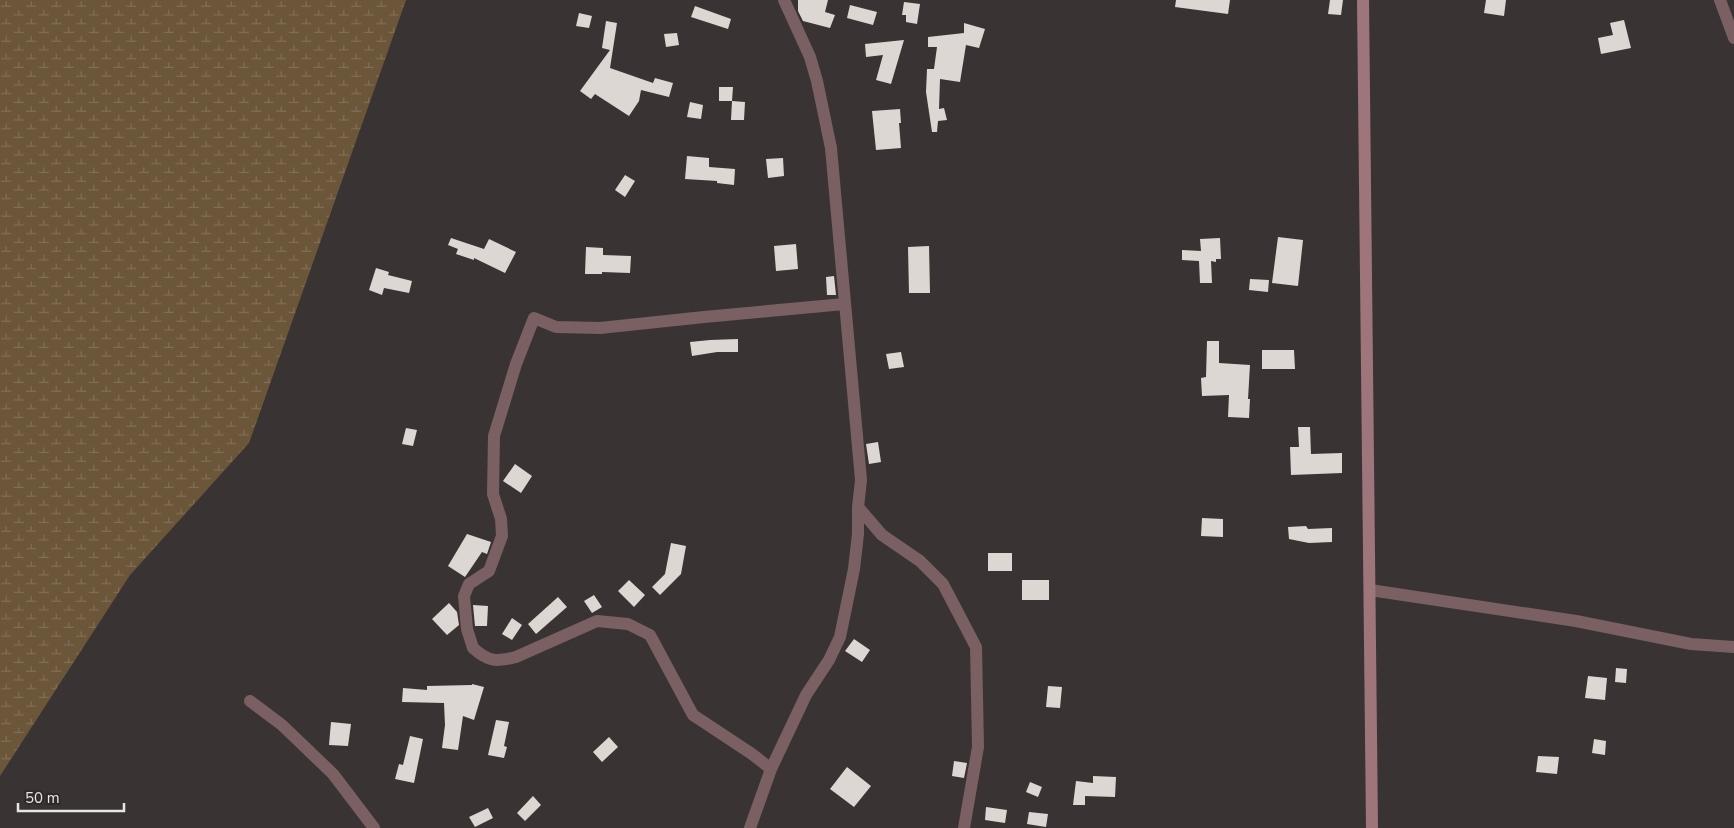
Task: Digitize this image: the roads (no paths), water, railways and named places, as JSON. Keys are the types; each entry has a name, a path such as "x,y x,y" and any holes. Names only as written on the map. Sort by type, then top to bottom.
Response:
{"street":[{"path":"750,828 771,769 806,695 829,660 840,637 854,569 861,480 830,148 817,81 810,57 784,0"},
{"path":"1363,0 1372,828"},
{"path":"1720,0 1734,38"},
{"path":"771,769 752,754 693,715 650,635 628,624 597,621 516,657 491,660 472,648 467,628 464,596 469,584 489,571 502,536 501,519 493,494 494,436 516,364 534,318 556,326 600,328 844,304"},
{"path":"858,507 882,535 920,561 943,584 976,647 978,747 964,828"},
{"path":"1370,590 1576,621 1691,644 1734,648"},
{"path":"250,701 282,725 333,774 374,828"}]}
